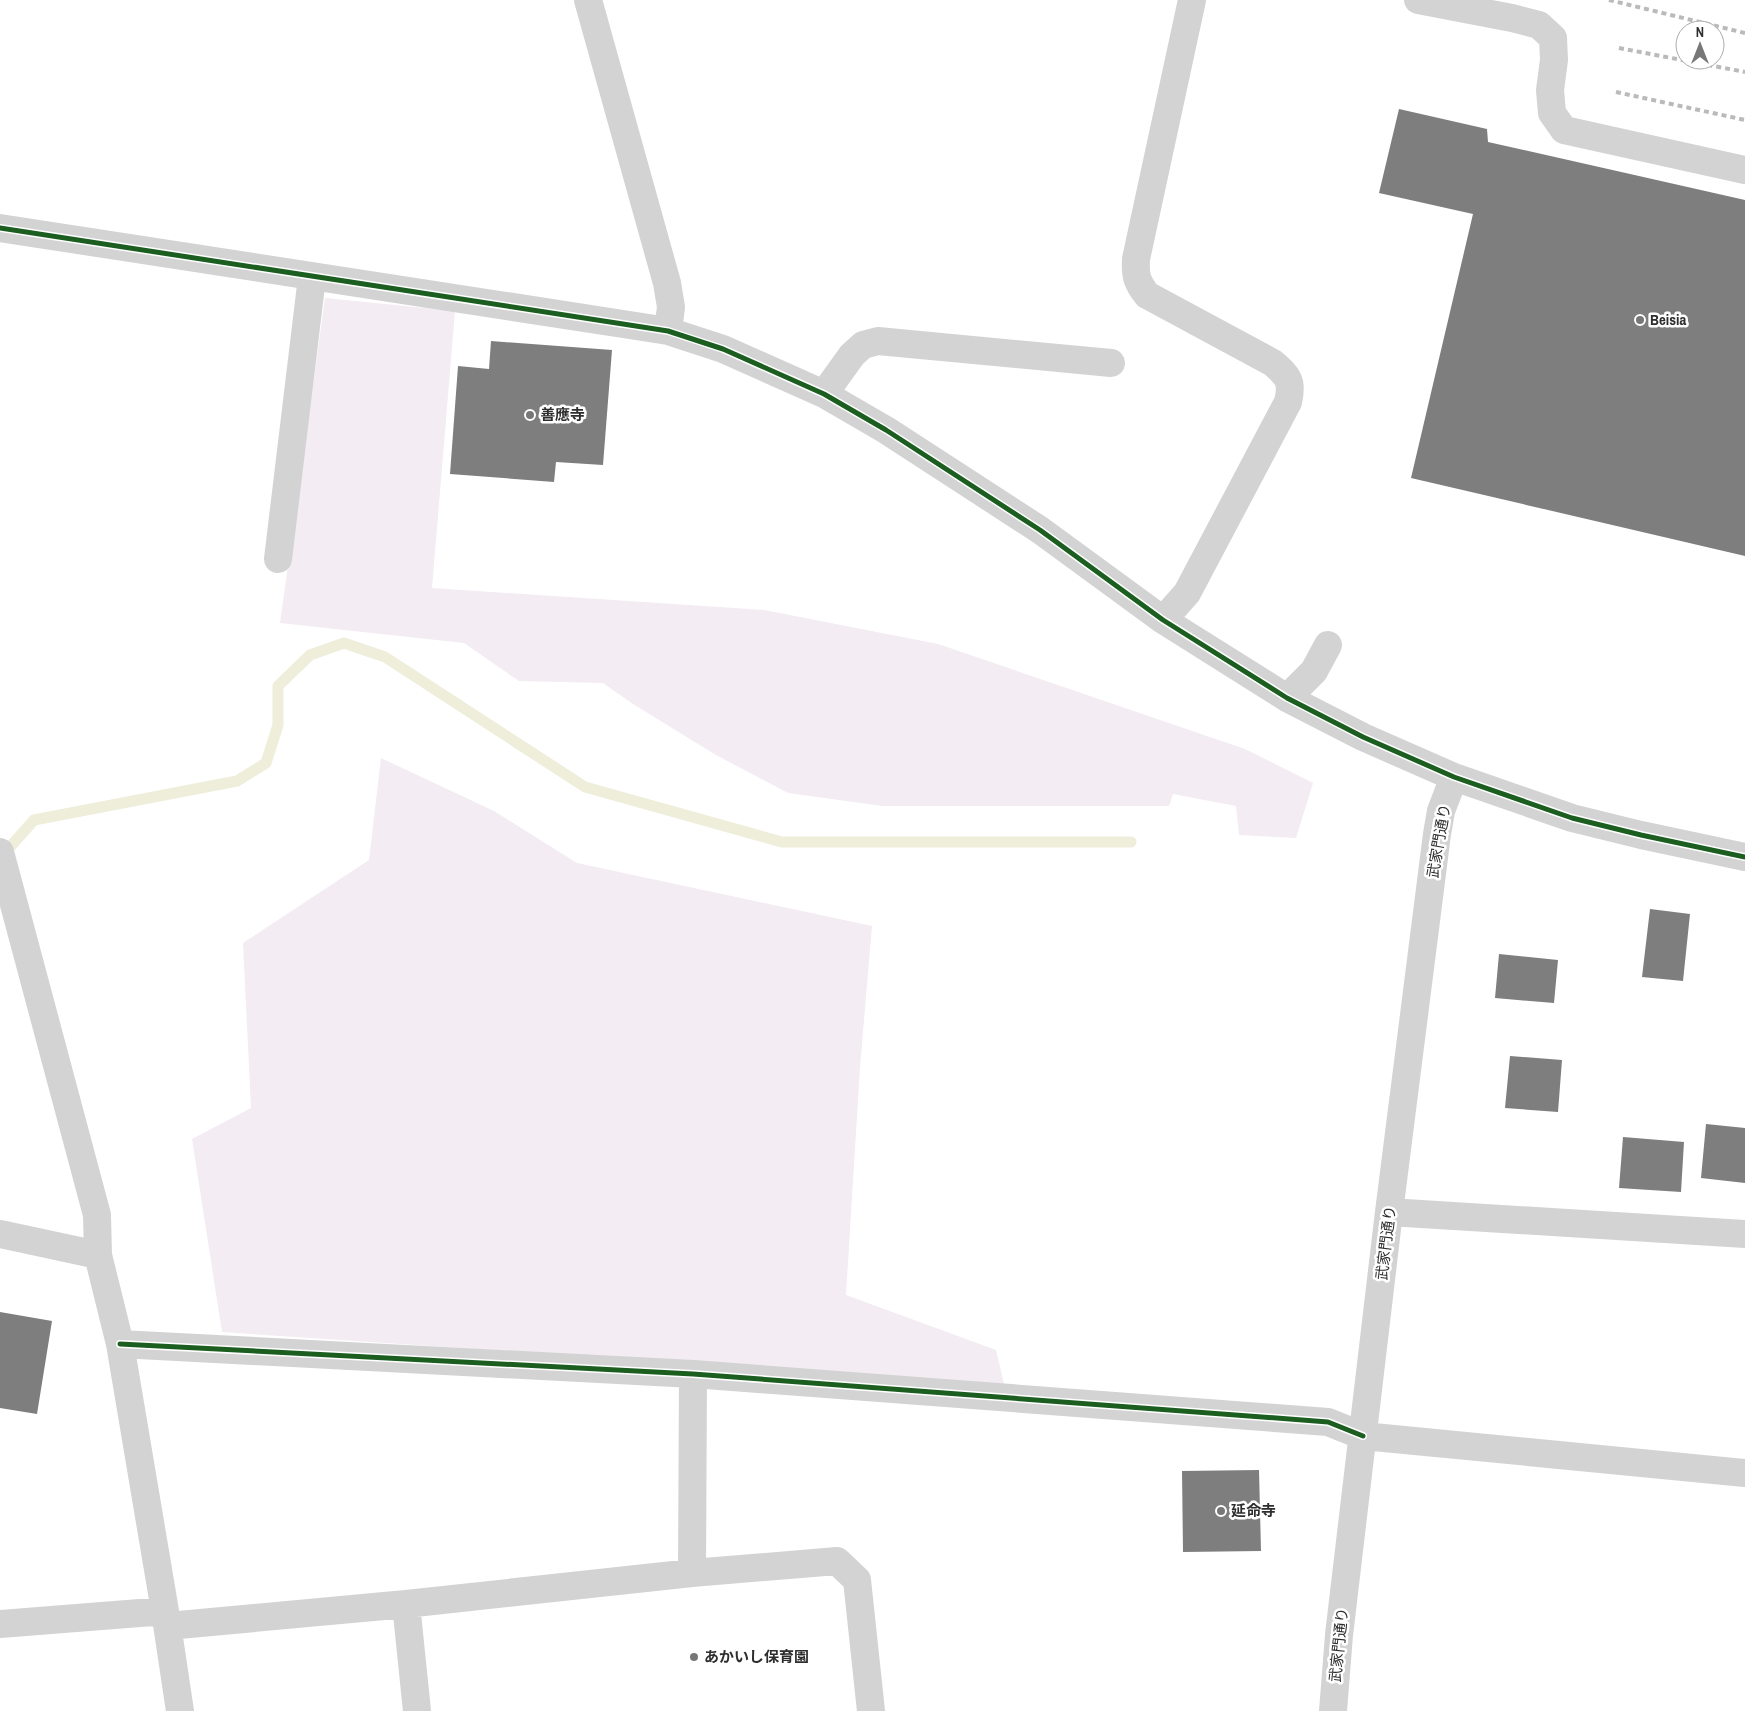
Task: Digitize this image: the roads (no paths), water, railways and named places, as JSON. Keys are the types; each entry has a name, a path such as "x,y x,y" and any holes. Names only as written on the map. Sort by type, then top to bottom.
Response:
{"street":[{"path":"588,0 667,283 671,307 668,331"},
{"path":"1163,620 1187,593 1288,402 1291,389 1287,376 1273,363 1147,295 1138,283 1136,259 1192,0"},
{"path":"1418,0 1540,25 1553,38 1554,60 1550,90 1552,113 1564,130 1745,170"},
{"path":"0,228 668,331 723,349 824,394 886,430 1040,530 1163,620 1288,698 1363,737 1454,777 1572,818 1745,857"},
{"path":"278,559 312,277"},
{"path":"824,394 852,355 863,345 878,341 1111,363"},
{"path":"1288,698 1314,671 1328,645"},
{"name":"武家門通り","path":"1333,1711 1339,1635 1389,1212 1437,834 1441,811 1454,777"},
{"path":"0,852 97,1215 98,1255 120,1344 167,1618 180,1711"},
{"path":"1389,1212 1745,1234"},
{"path":"0,1234 98,1255"},
{"path":"120,1344 693,1374 1328,1422 1363,1436 1745,1473"},
{"path":"692,1573 693,1374"},
{"path":"0,1624 167,1618 406,1604 692,1573 837,1561 856,1580 871,1711"},
{"path":"406,1604 417,1711"}],"waterway":[{"path":"2,856 34,820 237,781 266,763 278,725 278,686 310,655 344,643 385,657 585,787 782,842 1131,842"}],"railway":[{"path":"1609,0 1745,33"},
{"path":"1619,48 1745,72"},
{"path":"1616,92 1745,120"}],"place":[{"name":"Beisia","path":"1640,320"},
{"name":"善應寺","path":"530,415"},
{"name":"延命寺","path":"1221,1511"},
{"name":"あかいし保育園","path":"694,1657"}]}
